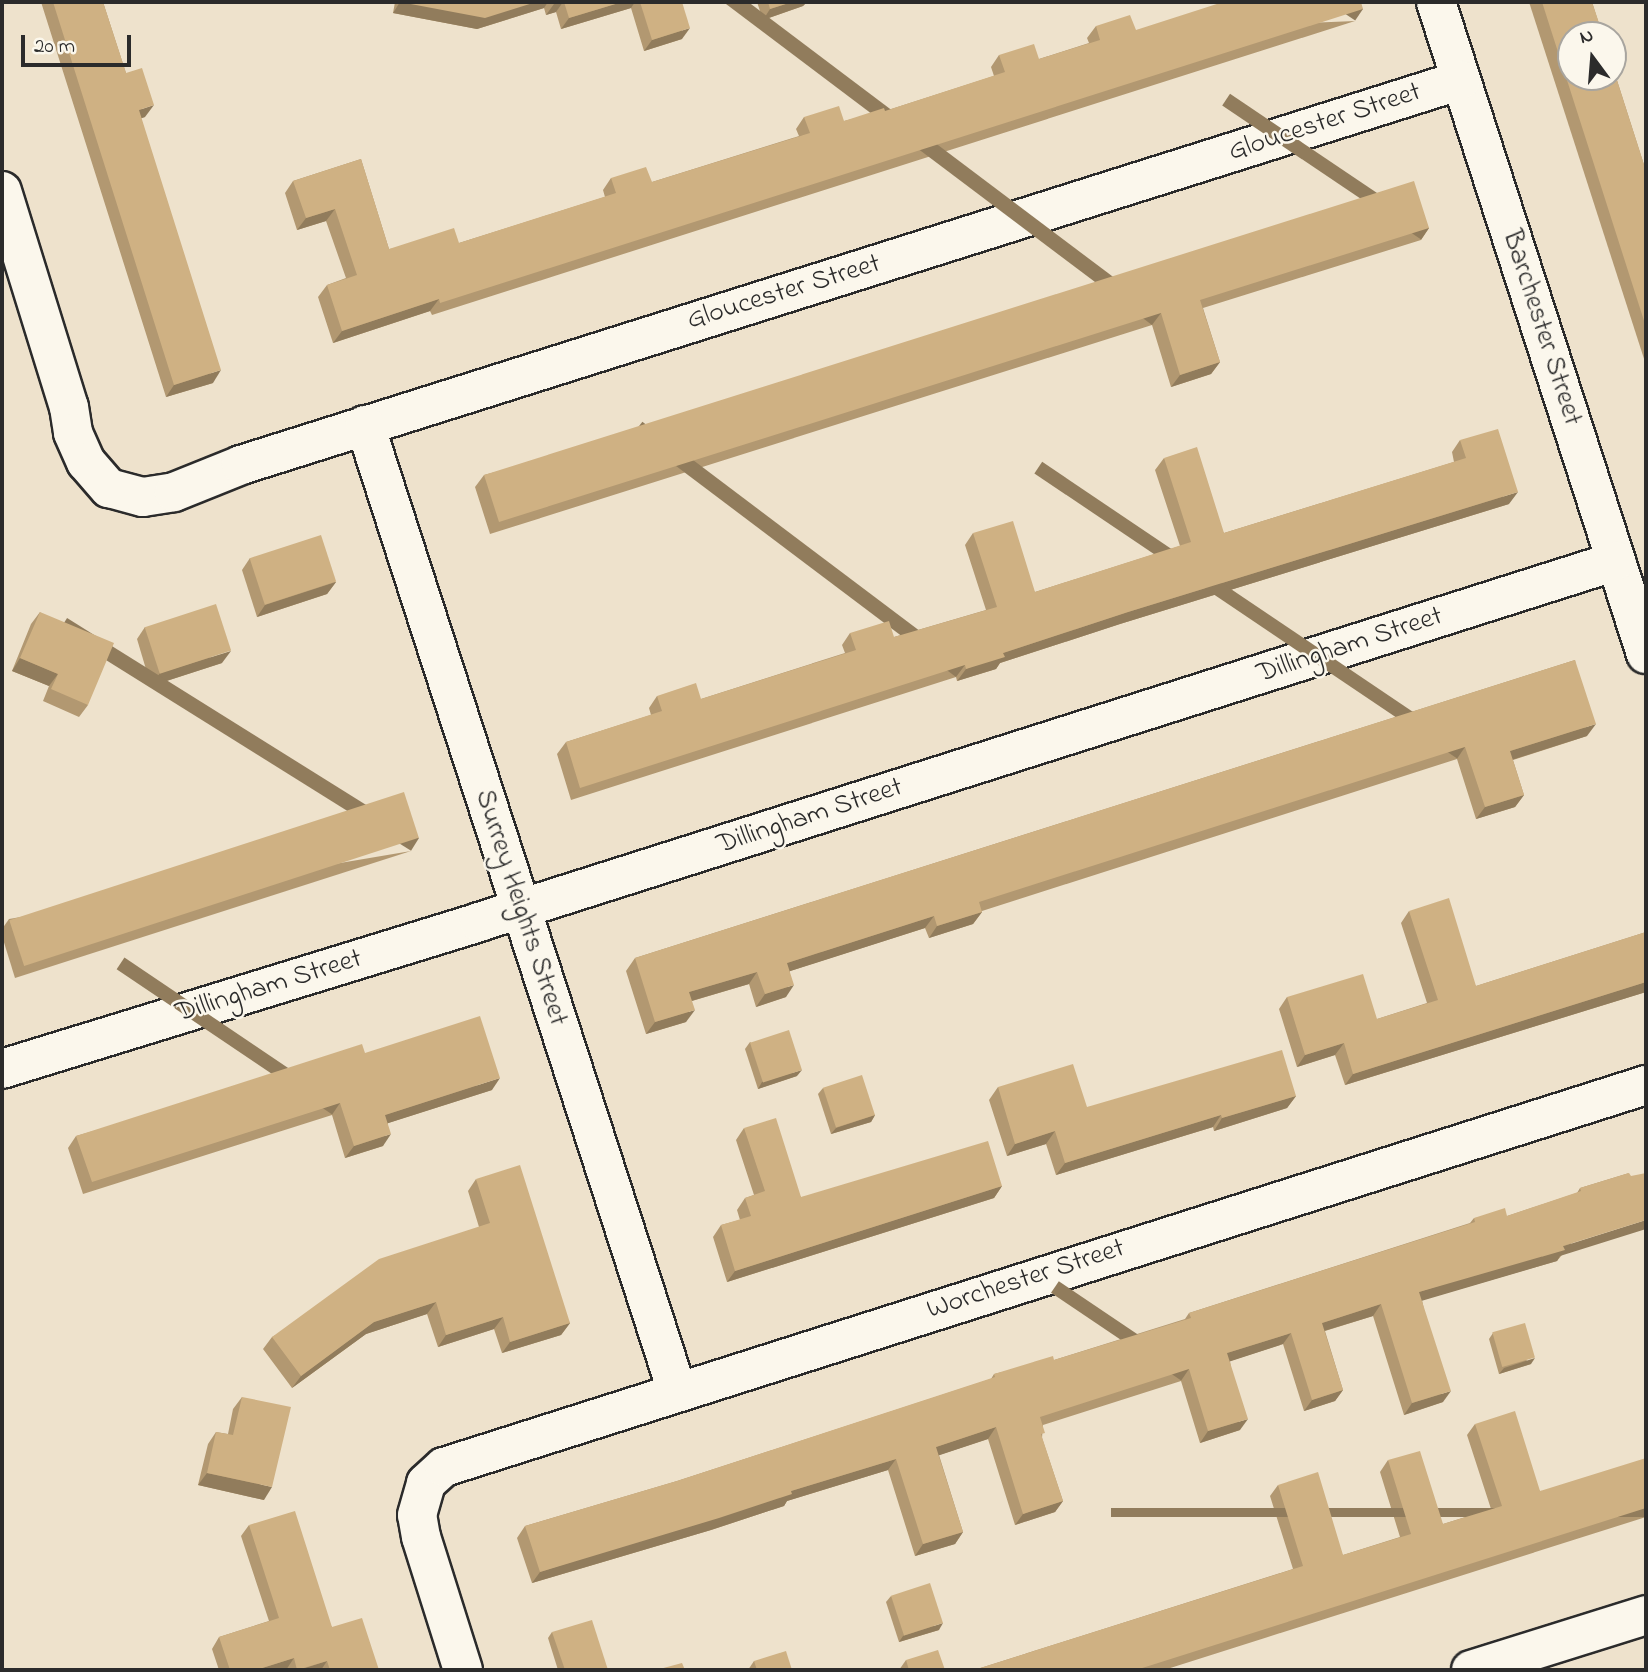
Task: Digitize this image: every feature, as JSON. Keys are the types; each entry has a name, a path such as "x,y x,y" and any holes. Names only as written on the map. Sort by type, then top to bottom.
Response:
{"street":[{"name":"Barchester Street","path":"1436,2 1646,654"},
{"name":"Gloucester Street","path":"2,191 69,407 73,433 86,462 109,488 143,497 174,492 240,465 1461,80"},
{"name":"Surrey Heights Street","path":"365,425 677,1391"},
{"name":"Dillingham Street","path":"2,1069 520,909 1616,561"},
{"name":"Worchester Street","path":"463,1670 421,1537 417,1515 426,1483 444,1467 1646,1085"},
{"path":"1471,1670 1646,1615"}],"building":[{"path":"53,2 103,2 126,73 142,68 154,105 139,110 221,370 174,385"},
{"path":"400,2 536,2 485,18"},
{"path":"564,2 622,2 569,18"},
{"path":"640,2 682,2 690,28 652,40"},
{"path":"768,2 792,2 770,9"},
{"path":"1223,2 1361,2 1363,9 440,303 439,299 342,331 327,285 357,275 335,209 306,218 293,181 361,159 389,249 454,228 459,243 616,193 611,178 646,167 652,182 810,133 804,117 839,106 844,121 884,108 885,111 1005,72 999,55 1034,44 1039,59 1100,40 1096,26 1130,15 1136,30"},
{"path":"1542,2 1592,2 1598,21 1557,21 1557,49"},
{"path":"1570,91 1620,91 1646,171 1646,327"},
{"path":"1414,181 1429,228 1200,300 1220,362 1180,375 1161,313 499,522 484,475"},
{"path":"1498,429 1518,492 1128,612 1003,653 1005,657 966,669 965,665 580,788 566,742 662,711 657,696 696,683 701,699 856,650 850,633 889,621 894,637 997,607 973,533 1013,521 1035,592 1191,542 1164,458 1197,447 1224,533 1466,458 1460,440"},
{"path":"321,535 336,582 265,605 250,558"},
{"path":"216,604 231,651 160,674 145,627"},
{"path":"40,612 114,643 88,705 51,689 58,674 20,658"},
{"path":"1575,660 1596,724 1510,751 1524,795 1485,807 1465,747 979,902 982,912 937,926 934,916 787,963 794,985 765,994 757,972 689,992 695,1010 655,1022 635,958"},
{"path":"404,792 419,838 24,966 9,920"},
{"path":"1449,898 1476,986 1646,932 1646,982 1353,1074 1344,1043 1305,1055 1287,997 1363,974 1377,1019 1438,1000 1409,911"},
{"path":"480,1016 500,1078 385,1115 391,1134 354,1146 340,1103 92,1182 76,1136 362,1044 365,1053"},
{"path":"789,1030 802,1070 763,1083 750,1043"},
{"path":"1282,1050 1296,1096 1222,1118 1221,1115 1065,1163 1055,1131 1015,1144 998,1087 1073,1064 1087,1107"},
{"path":"862,1075 875,1115 836,1128 823,1088"},
{"path":"776,1118 801,1197 988,1141 1002,1186 735,1271 721,1225 751,1216 745,1198 765,1191 744,1128"},
{"path":"520,1165 570,1323 510,1342 503,1317 446,1335 436,1302 374,1322 301,1376 272,1337 379,1259 490,1223 476,1179"},
{"path":"1629,1173 1631,1176 1646,1173 1646,1220 1563,1246 1565,1250 1419,1292 1451,1391 1412,1403 1381,1304 1322,1323 1343,1390 1312,1400 1291,1333 1227,1353 1248,1419 1208,1431 1189,1369 1040,1417 1045,1433 1041,1434 1063,1501 1023,1514 996,1427 936,1447 963,1532 923,1544 896,1459 791,1491 792,1494 719,1518 540,1572 525,1526 677,1481 995,1377 994,1374 1053,1356 1054,1360 1191,1318 1189,1313 1475,1222 1474,1218 1505,1208 1507,1216 1581,1191 1580,1188"},
{"path":"1525,1323 1535,1358 1502,1367 1492,1332"},
{"path":"242,1397 291,1407 272,1487 207,1473 216,1432 233,1435"},
{"path":"1515,1411 1540,1491 1646,1458 1646,1508 1136,1670 974,1670 1303,1566 1278,1485 1318,1472 1343,1555 1411,1534 1388,1460 1420,1451 1443,1524 1502,1506 1475,1424"},
{"path":"295,1511 332,1627 362,1618 379,1670 330,1670 327,1661 297,1670 294,1658 256,1670 230,1670 219,1637 279,1618 249,1525"},
{"path":"930,1583 943,1623 904,1636 891,1596"},
{"path":"592,1620 608,1670 565,1670 552,1632"},
{"path":"938,1650 945,1670 909,1670 906,1660"},
{"path":"786,1651 792,1670 757,1670 754,1661"},
{"path":"682,1663 685,1670 656,1670"}]}
